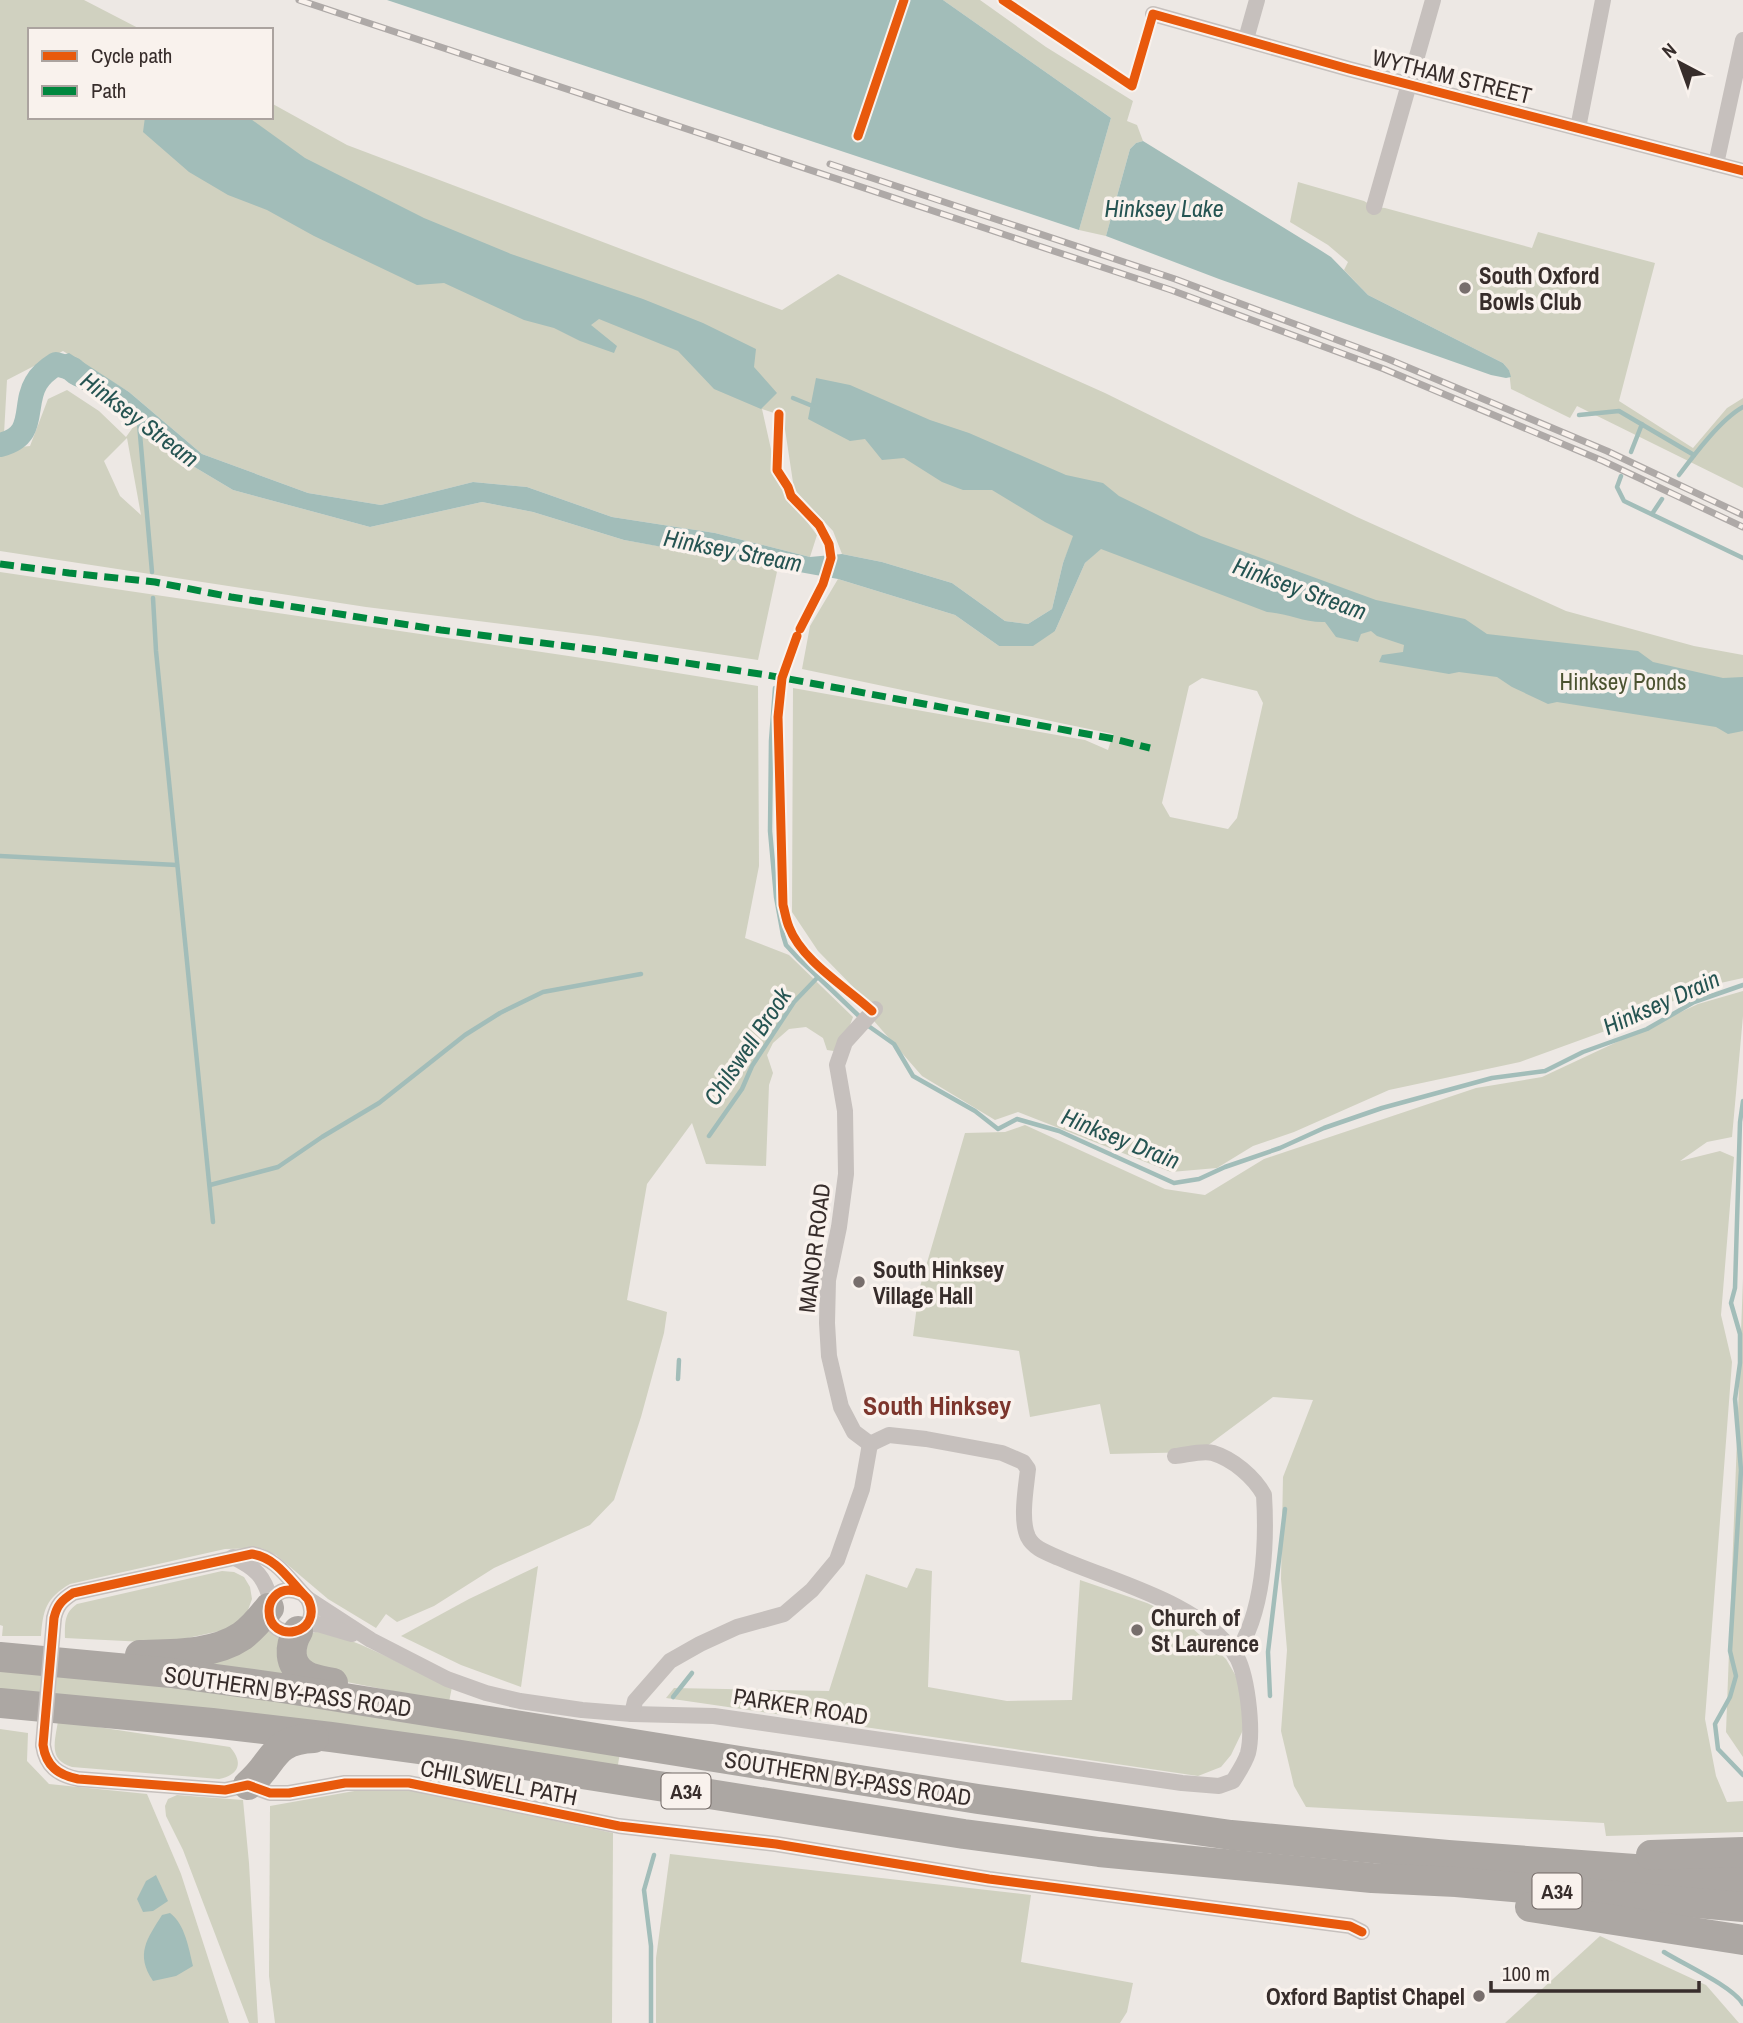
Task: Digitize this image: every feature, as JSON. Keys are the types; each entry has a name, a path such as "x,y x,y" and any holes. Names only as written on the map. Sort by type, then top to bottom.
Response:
{"highway":[{"path":"10,1657 170,1654 204,1650 240,1638 254,1627 270,1604"},
{"path":"302,1628 292,1640 291,1653 299,1671 308,1677 356,1688 418,1710"},
{"name":"SOUTHERN BY-PASS ROAD","path":"10,1657 171,1673 282,1688 1096,1817 1231,1835 1448,1855"},
{"name":"SOUTHERN BY-PASS ROAD","path":"0,1703 331,1737 468,1756 964,1835 1099,1852 1371,1878"},
{"path":"212,1723 236,1734 247,1746 250,1756 248,1784"},
{"path":"248,1784 259,1775 277,1750 286,1744 303,1739 331,1737"},
{"path":"1448,1855 1661,1855 1743,1852"},
{"name":"A34","path":"1448,1855 1743,1880"},
{"path":"1371,1878 1455,1897 1743,1940"},
{"name":"A34","path":"1371,1878 1456,1882 1743,1907"}],"street":[{"path":"1246,39 1257,0"},
{"path":"1374,206 1433,0"},
{"path":"1578,128 1603,0"},
{"name":"WYTHAM STREET","path":"1153,14 1409,85 1743,171"},
{"path":"1716,164 1743,40"},
{"name":"MANOR ROAD","path":"867,1017 845,1042 836,1065 845,1111 846,1174 828,1280 827,1323 829,1356 841,1407 854,1432 870,1444"},
{"path":"632,1714 635,1701 670,1661 737,1627 784,1614 812,1590 837,1560 862,1489 870,1444 889,1434 1002,1453 1023,1462 1028,1469 1024,1510 1028,1537 1036,1547 1080,1567 1135,1586 1179,1609 1211,1629 1235,1655 1246,1640 1256,1613 1263,1553 1264,1495 1237,1465 1212,1452 1175,1456"},
{"name":"PARKER ROAD","path":"248,1784 226,1790 65,1776 55,1771 44,1754 43,1745 54,1618 62,1599 73,1593 252,1554 264,1556 305,1596 371,1640 447,1679 486,1693 570,1708 632,1714 714,1716 978,1755 1219,1786 1233,1781 1248,1753 1250,1724 1246,1683 1235,1655"},
{"path":"233,1557 248,1564 266,1585 271,1620 279,1630 285,1632 302,1628 312,1611 305,1596 287,1590 280,1592 270,1604"},
{"name":"PARKER ROAD","path":"302,1628 318,1624 371,1640"},
{"name":"CHILSWELL PATH","path":"248,1784 270,1793 289,1793 345,1783 409,1783 619,1826 776,1844 989,1879 1350,1926 1362,1932"}],"green space":[{"path":"0,0 84,0 138,28 28,28 28,119 273,119 273,104 347,145 782,310 838,274 1105,393 1357,517 1566,611 1694,646 1743,655 1743,978 1707,986 1608,1030 1520,1062 1389,1090 1294,1132 1253,1146 1217,1168 1171,1172 1018,1112 995,1120 922,1076 874,1021 864,998 818,951 792,912 793,688 1085,740 1108,750 1113,734 802,669 810,626 838,579 955,615 999,646 1055,631 1085,563 1100,549 1074,536 1063,563 1052,609 1028,624 1005,621 952,583 882,562 842,554 833,531 794,489 783,416 762,409 779,485 817,535 810,557 715,533 612,517 527,487 473,482 381,505 308,493 202,454 129,392 63,351 7,380 4,434 0,434","holes":["1202,678 1257,691 1263,703 1237,818 1228,829 1170,817 1162,803 1189,686"]},
{"path":"943,0 980,0 1046,47 1133,101 1127,121 1137,125 1143,141 1130,149 1106,236 1079,230 1111,118"},
{"path":"1298,182 1364,201 1374,207 1532,248 1538,232 1655,263 1619,401 1693,448 1727,408 1743,398 1743,488 1577,406 1570,418 1511,389 1509,370 1503,363 1368,295 1344,270 1348,262 1328,245 1290,222"},
{"path":"67,390 99,411 126,437 136,423 176,456 233,490 370,527 482,502 533,512 624,540 778,567 758,660 597,636 366,607 0,551 0,449 30,446 48,399","holes":["127,438 141,515 120,496 104,461"]},
{"path":"0,572 758,686 759,866 745,938 789,955 853,1017 840,1052 827,1050 823,1038 806,1027 789,1029 773,1043 767,1055 773,1073 769,1085 766,1166 706,1164 692,1123 647,1184 627,1300 667,1312 664,1333 641,1417 614,1500 590,1525 494,1568 434,1606 397,1622 386,1614 376,1628 328,1599 276,1555 261,1548 225,1549 70,1584 56,1594 47,1606 41,1636 2,1636"},
{"path":"1743,991 1732,1137 1707,1142 1680,1161 1720,1151 1734,1157 1721,1315 1732,1362 1705,1719 1716,1776 1727,1802 1743,1801 1743,1832 1606,1836 1604,1823 1306,1807 1294,1786 1281,1731 1287,1650 1281,1579 1283,1477 1313,1400 1273,1397 1199,1452 1110,1454 1100,1404 1030,1417 1019,1351 913,1336 919,1290 965,1133 1005,1132 1025,1125 1165,1189 1205,1195 1264,1159 1476,1088 1542,1077 1698,1004"},
{"path":"1743,1279 1743,1757 1726,1732"},
{"path":"538,1566 521,1687 461,1665 401,1636 469,1599"},
{"path":"916,1568 932,1571 928,1687 1007,1701 1072,1700 1080,1580 1173,1615 1190,1626 1226,1659 1240,1683 1243,1730 1231,1755 1221,1767 1198,1776 666,1698 674,1688 829,1691 866,1574 907,1588"},
{"path":"222,1571 234,1572 244,1577 250,1587 252,1599 241,1620 229,1629 165,1643 65,1638 67,1615 77,1604"},
{"path":"265,1624 283,1638 286,1675 173,1660"},
{"path":"318,1631 369,1648 452,1687 449,1702 311,1673 303,1641"},
{"path":"0,1667 170,1682 620,1753 617,1770 0,1695"},
{"path":"58,1721 230,1747 237,1758 237,1768 231,1775 219,1779 72,1767 64,1764 56,1755"},
{"path":"0,1729 28,1733 27,1761 49,1784 147,1794 181,1874 229,2023 0,2023"},
{"path":"395,1787 613,1833 612,2023 275,2023 269,1976 270,1806 360,1790"},
{"path":"177,1795 243,1800 258,2023 249,2023 183,1850 166,1816 165,1806 168,1799"},
{"path":"670,1854 1031,1895 1021,1962 1133,1983 1127,2012 1120,2023 656,2023 656,1958"},
{"path":"1600,1936 1706,1985 1739,2023 1505,2023"}],"water":[{"name":"Hinksey Lake","path":"387,0 943,0 1111,118 1079,230"},
{"path":"145,119 251,119 305,158 424,218 511,254 643,299 703,323 756,349 754,367 777,393 761,409 714,389 678,351 599,319 591,325 617,346 614,353 554,328 524,320 444,283 417,285 314,236 267,210 228,195 189,172 143,132"},
{"name":"Hinksey Lake","path":"1143,141 1331,257 1368,295 1503,363 1511,377 1491,375 1106,236 1130,149"},
{"name":"Hinksey Ponds","path":"69,353 129,392 202,454 308,493 381,505 473,482 527,487 612,517 715,533 810,557 842,554 882,562 952,583 1005,621 1028,624 1052,609 1063,563 1073,536 992,490 963,490 942,482 904,458 882,460 865,439 850,441 808,419 816,378 850,385 1066,475 1103,483 1119,496 1201,536 1376,600 1465,619 1487,634 1638,651 1653,662 1723,678 1743,677 1743,731 1728,734 1716,727 1557,702 1548,704 1497,677 1459,672 1449,674 1379,662 1382,655 1403,652 1404,645 1377,636 1371,631 1361,634 1358,642 1336,637 1325,622 1267,612 1101,549 1085,563 1055,631 1033,646 999,646 955,615 838,579 624,540 533,512 482,502 370,527 233,490 176,456 118,408 69,383 43,362"},
{"path":"156,1875 168,1901 153,1911 143,1912 137,1899 146,1881"},
{"path":"170,1913 183,1930 193,1966 176,1976 153,1981 145,1963 145,1947 162,1915"}],"waterway":[{"name":"Hinksey Stream","path":"0,445 20,435 27,419 32,392 45,372 56,364 73,369 78,374"},
{"path":"793,398 815,407"},
{"path":"1679,475 1717,429 1743,407"},
{"path":"1579,415 1619,411 1694,455"},
{"path":"139,423 152,572"},
{"path":"1631,452 1642,424"},
{"path":"1621,476 1617,487 1624,501 1743,558"},
{"path":"1652,514 1662,499"},
{"path":"153,598 213,1222"},
{"name":"Hinksey Drain","path":"775,688 771,741 770,831 776,897 783,935 786,945 798,958 861,1018"},
{"path":"0,856 177,865"},
{"path":"210,1185 278,1167 379,1103 465,1035 500,1013 543,992 641,974"},
{"name":"Chilswell Brook","path":"709,1136 742,1089 752,1066 794,1002 817,978"},
{"name":"Hinksey Drain","path":"867,1025 894,1044 913,1076 975,1111 998,1129 1017,1119 1059,1131 1174,1183 1199,1179 1324,1128 1382,1108 1492,1078 1545,1071 1583,1052 1647,1029 1694,1002 1743,985"},
{"path":"1743,1101 1735,1288 1731,1303 1740,1334 1740,1363 1735,1399 1741,1470 1730,1651 1736,1676 1730,1697 1715,1724 1718,1749 1743,1775"},
{"name":"Chilswell Brook","path":"678,1379 679,1360"},
{"path":"1270,1696 1268,1652 1285,1509"},
{"name":"Chilswell Brook","path":"673,1697 692,1673"},
{"name":"Chilswell Brook","path":"651,2023 651,1946 644,1890 654,1855"},
{"path":"1664,1952 1729,1990 1743,2004"}],"railway":[{"path":"299,0 1171,290 1384,369 1603,461 1743,527"},
{"path":"830,164 1175,279 1388,359 1607,451 1743,515"}],"marked path":[{"path":"0,564 155,582 231,597 441,630 767,675 1114,739 1150,748"}],"cycle path":[{"path":"858,136 904,0"},
{"path":"1003,0 1132,86 1153,14 1349,69 1743,171"},
{"path":"779,414 777,470 791,496 819,525 829,544 831,558 823,584 800,629"},
{"path":"797,636 782,678 778,717 783,905 789,927 804,951 872,1011"},
{"path":"301,1593 284,1590 272,1599 269,1611 271,1622 277,1629 286,1632 303,1628 309,1621 311,1611 308,1599 269,1560 252,1554 73,1593 58,1606 54,1618 43,1745 50,1764 59,1772 78,1779 225,1790 248,1785 270,1793 289,1793 345,1783 409,1783 619,1826 776,1844 989,1879 1350,1926 1362,1932"}],"place":[{"name":"South Oxford Bowls Club","path":"1465,288"},
{"name":"South Hinksey Village Hall","path":"859,1282"},
{"name":"Church of St Laurence","path":"1137,1630"},
{"name":"Oxford Baptist Chapel","path":"1479,1996"}],"district":[{"name":"South Hinksey","path":"937,1405"}]}
